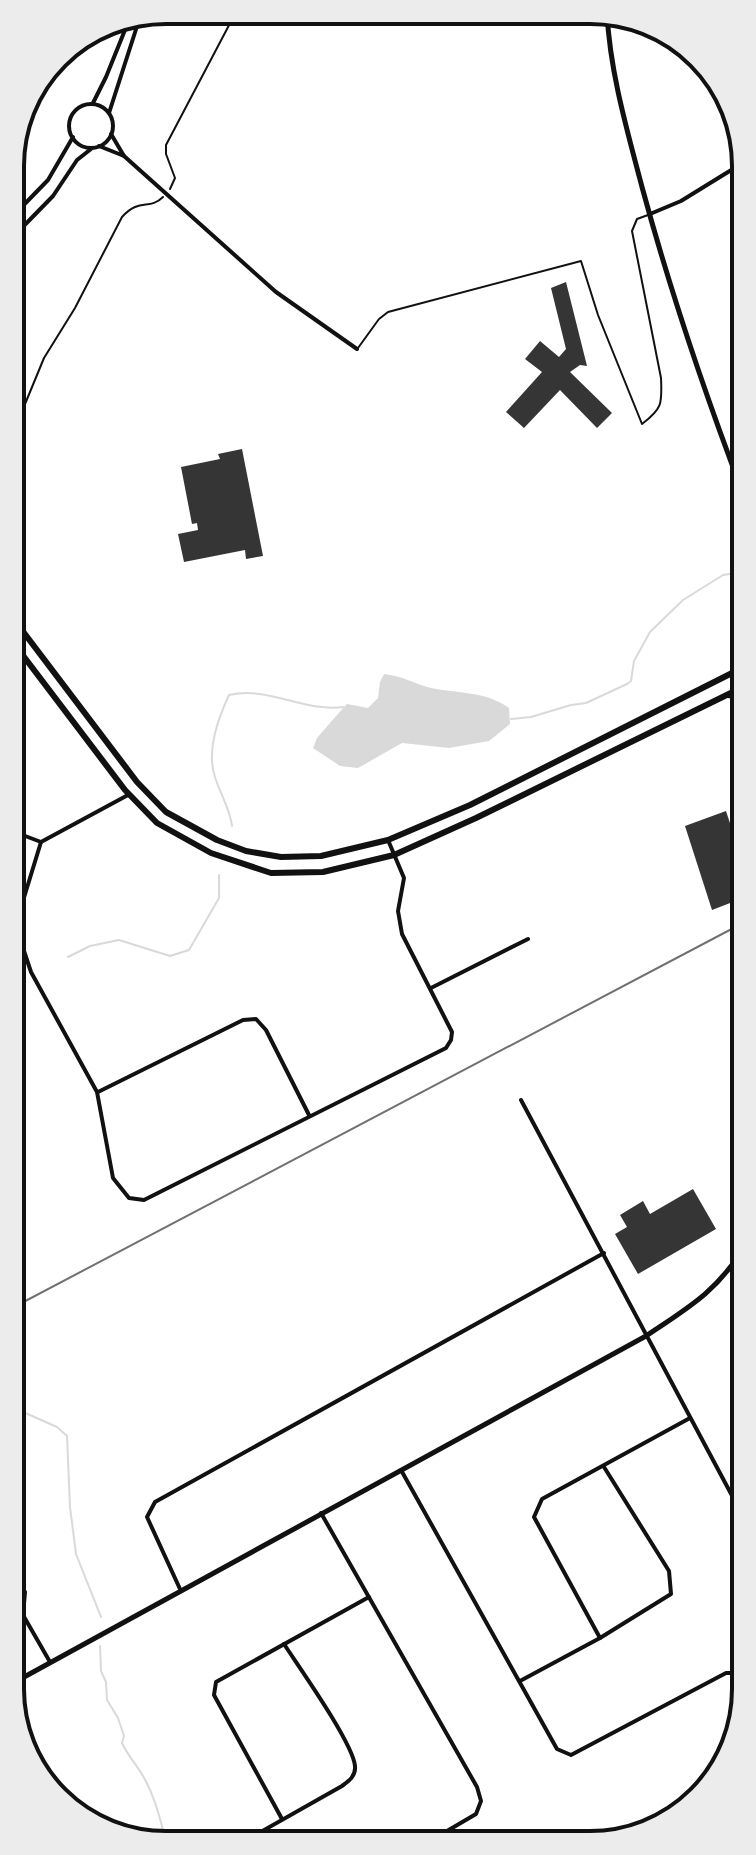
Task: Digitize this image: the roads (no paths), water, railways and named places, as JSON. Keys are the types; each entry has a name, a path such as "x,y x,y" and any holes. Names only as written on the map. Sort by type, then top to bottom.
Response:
{"main road":[{"path":"24,633 137,782 166,812 217,840 246,851 281,857 321,856 388,840 470,805 732,673"},
{"path":"24,657 129,794 157,823 211,853 271,873 323,872 394,855 732,693"},
{"path":"728,695 732,696"}],"street":[{"path":"608,25 613,69 650,214 680,315 732,463"},
{"path":"24,228 53,196 77,160 111,134 113,125 109,113 137,27"},
{"path":"92,104 125,30"},
{"path":"109,113 92,104 85,105 74,113 69,125 73,137 81,145 124,156"},
{"path":"111,134 124,156 276,292 357,349"},
{"path":"24,205 48,180 73,137"},
{"path":"650,214 681,201 732,170"},
{"path":"24,897 41,842 129,794"},
{"path":"24,836 41,842"},
{"path":"24,951 31,972 97,1092 113,1178 129,1198 144,1200 446,1048 452,1032 402,934 398,911 404,878 388,840"},
{"path":"431,988 528,939"},
{"path":"97,1092 243,1020 256,1019 266,1030 309,1115"},
{"path":"521,1100 732,1496"},
{"path":"180,1589 147,1517 155,1502 604,1253"},
{"path":"24,1677 646,1336 711,1292 732,1266"},
{"path":"600,1638 534,1517 542,1499 690,1418"},
{"path":"520,1681 600,1638 671,1594 669,1571 604,1467"},
{"path":"400,1469 557,1749 571,1755 726,1673 732,1673"},
{"path":"321,1513 477,1787 481,1801 476,1814 447,1831"},
{"path":"282,1819 214,1695 216,1682 369,1597"},
{"path":"24,1617 50,1662"},
{"path":"262,1831 342,1786 352,1778 355,1765 338,1729 284,1644"}],"lane":[{"path":"357,349 379,319 388,312 581,261 598,315 642,424 656,414 662,396 632,231 637,219 650,214"}],"waterway":[{"path":"511,719 586,703 627,684 631,681 634,661 650,632 683,600 723,575 732,574"},
{"path":"232,826 215,777 212,757 217,725 229,695 258,694 314,706 343,707"},
{"path":"68,957 90,946 119,940 170,956 189,950 219,898 219,875"},
{"path":"24,1412 57,1427 67,1436 70,1507 76,1554 101,1617"},
{"path":"100,1646 107,1700 118,1718 124,1736 122,1743 150,1789 163,1830"}],"railway":[{"path":"24,1302 732,929"}]}
